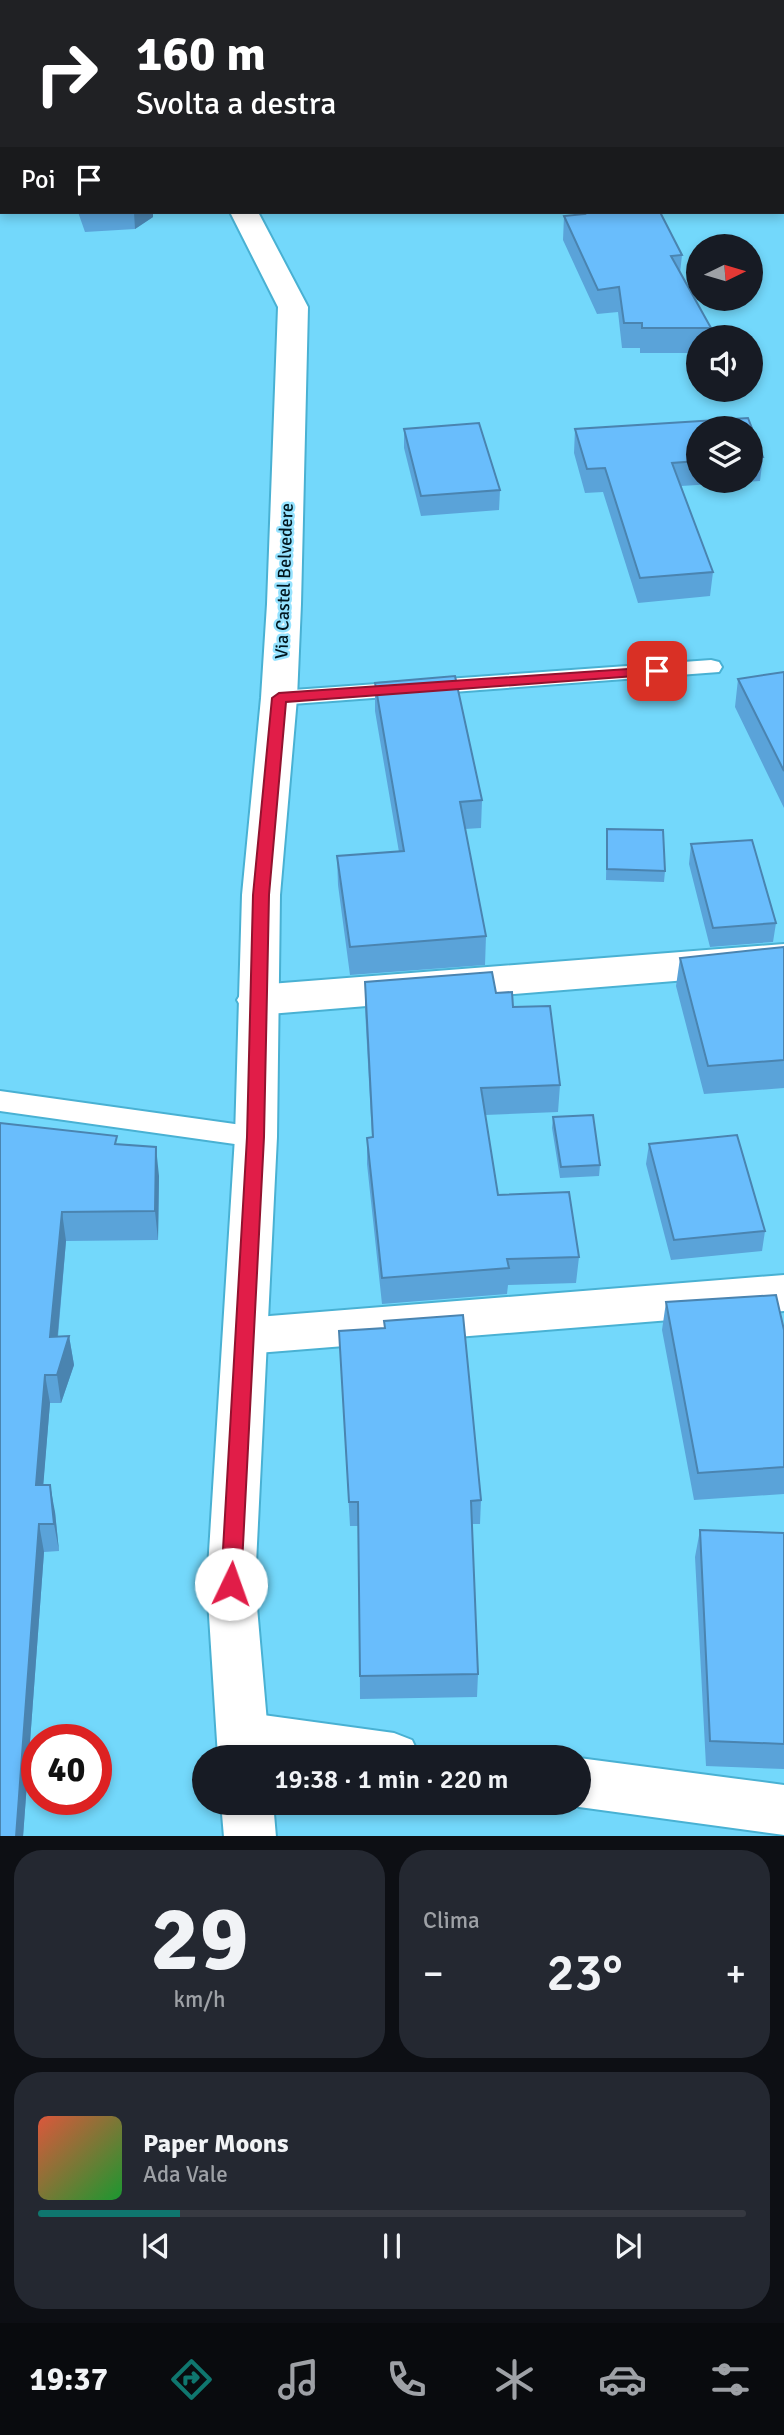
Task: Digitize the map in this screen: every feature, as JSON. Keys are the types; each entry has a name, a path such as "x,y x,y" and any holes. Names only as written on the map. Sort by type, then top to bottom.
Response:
{"street":[{"name":"Via Castel Belvedere","path":"243,1745 231,1584 256,1137 261,895 279,698 293,307 245,214"},
{"path":"257,1000 784,958"},
{"path":"245,1336 784,1293"},
{"path":"591,1784 784,1810"},
{"path":"248,1815 250,1836"}],"lane":[{"path":"279,698 711,667"},
{"path":"0,1101 256,1137"}],"building":[{"path":"661,214 682,255 671,256 686,283 686,312 702,312 709,325 642,328 642,323 624,323 619,287 598,290 564,216"},
{"path":"686,422 686,462 672,463 713,572 640,578 605,468 587,469 575,429"},
{"path":"479,423 500,490 421,496 404,429"},
{"path":"784,672 784,771 738,679"},
{"path":"455,676 482,800 460,802 486,936 350,947 337,856 404,851 375,683"},
{"path":"607,829 663,830 665,871 607,869"},
{"path":"752,840 776,923 713,928 691,844"},
{"path":"784,947 784,1060 708,1066 680,958"},
{"path":"492,972 496,993 512,992 513,1007 550,1006 560,1085 481,1088 498,1195 569,1192 579,1257 507,1259 509,1268 382,1278 367,1138 373,1137 365,982"},
{"path":"593,1115 600,1165 561,1167 553,1117"},
{"path":"0,1123 117,1136 115,1144 156,1147 155,1211 62,1212 50,1337 69,1336 57,1375 45,1375 36,1485 50,1485 54,1524 39,1524 24,1724 21,1724 16,1836 0,1836"},
{"path":"737,1135 765,1231 674,1240 649,1144"},
{"path":"776,1295 784,1330 784,1467 698,1473 666,1302"},
{"path":"463,1315 481,1500 471,1501 478,1674 360,1676 358,1502 349,1502 339,1331 385,1328 384,1321"},
{"path":"700,1530 784,1533 784,1744 710,1741"}],"route":[{"path":"231,1584 256,1137 261,895 279,698 657,671"}]}
